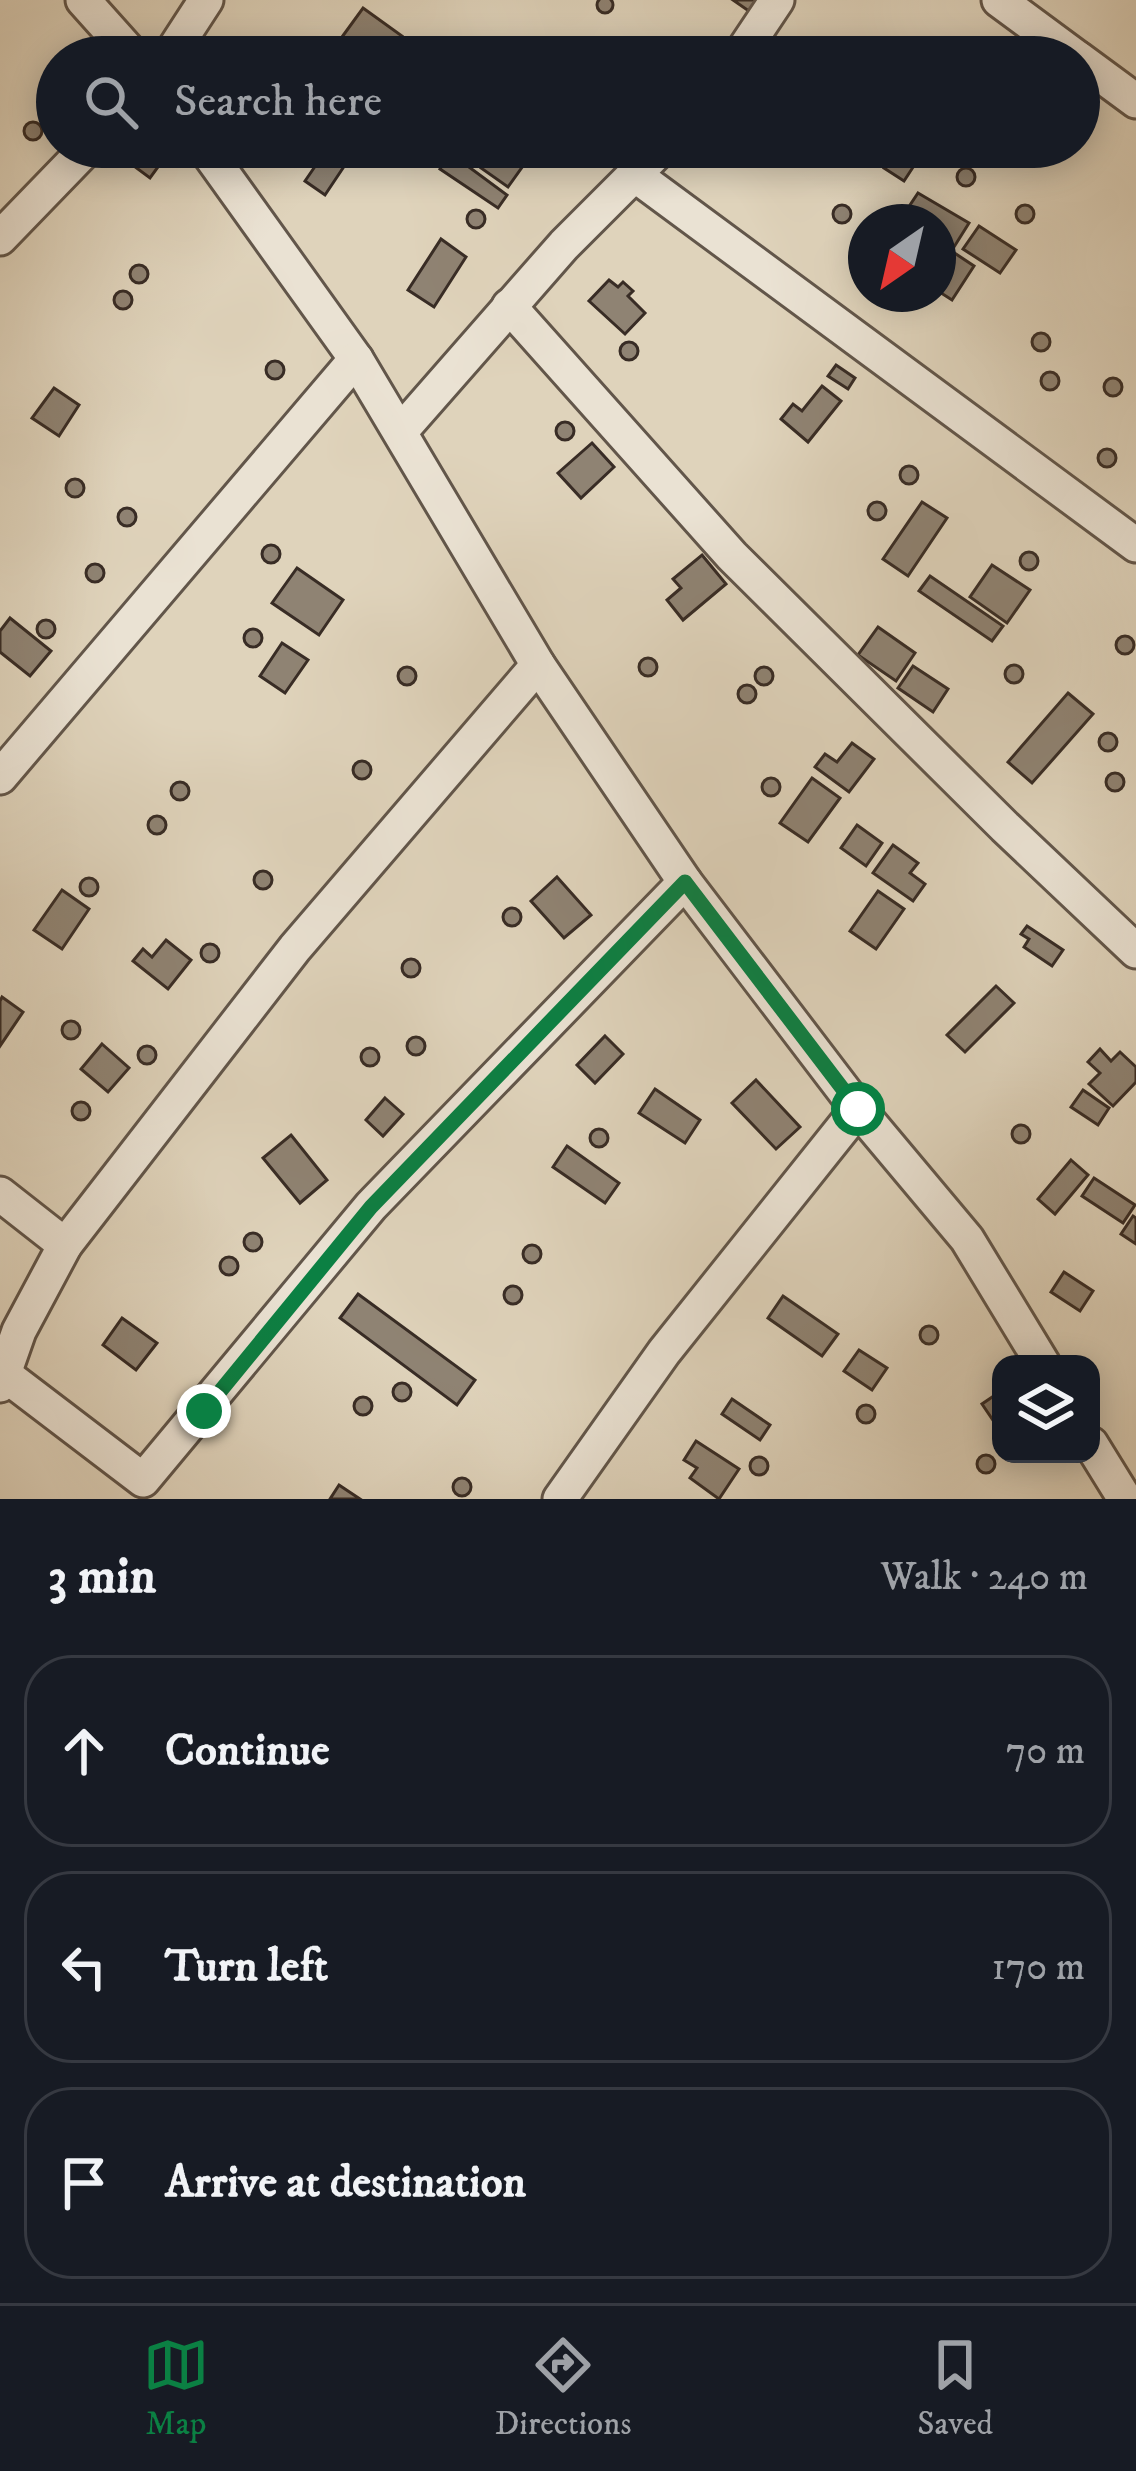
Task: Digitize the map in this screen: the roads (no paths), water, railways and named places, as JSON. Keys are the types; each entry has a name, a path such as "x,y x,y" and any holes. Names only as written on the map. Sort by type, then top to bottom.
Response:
{"street":[{"path":"83,0 115,36"},
{"path":"183,36 206,0"},
{"path":"753,36 777,0"},
{"path":"999,0 1048,36"},
{"path":"1100,74 1136,101"},
{"path":"0,238 68,168"},
{"path":"219,168 356,359 538,664 685,882 858,1109 967,1239 1038,1355"},
{"path":"401,431 509,306 642,168"},
{"path":"635,175 1136,545"},
{"path":"509,306 732,556 1136,951"},
{"path":"0,776 356,359"},
{"path":"538,664 295,947 65,1246 19,1331 2,1379 153,1489 371,1207 685,882"},
{"path":"560,1499 664,1352 858,1109"},
{"path":"0,1194 65,1246"},
{"path":"1100,1459 1125,1499"}]}
